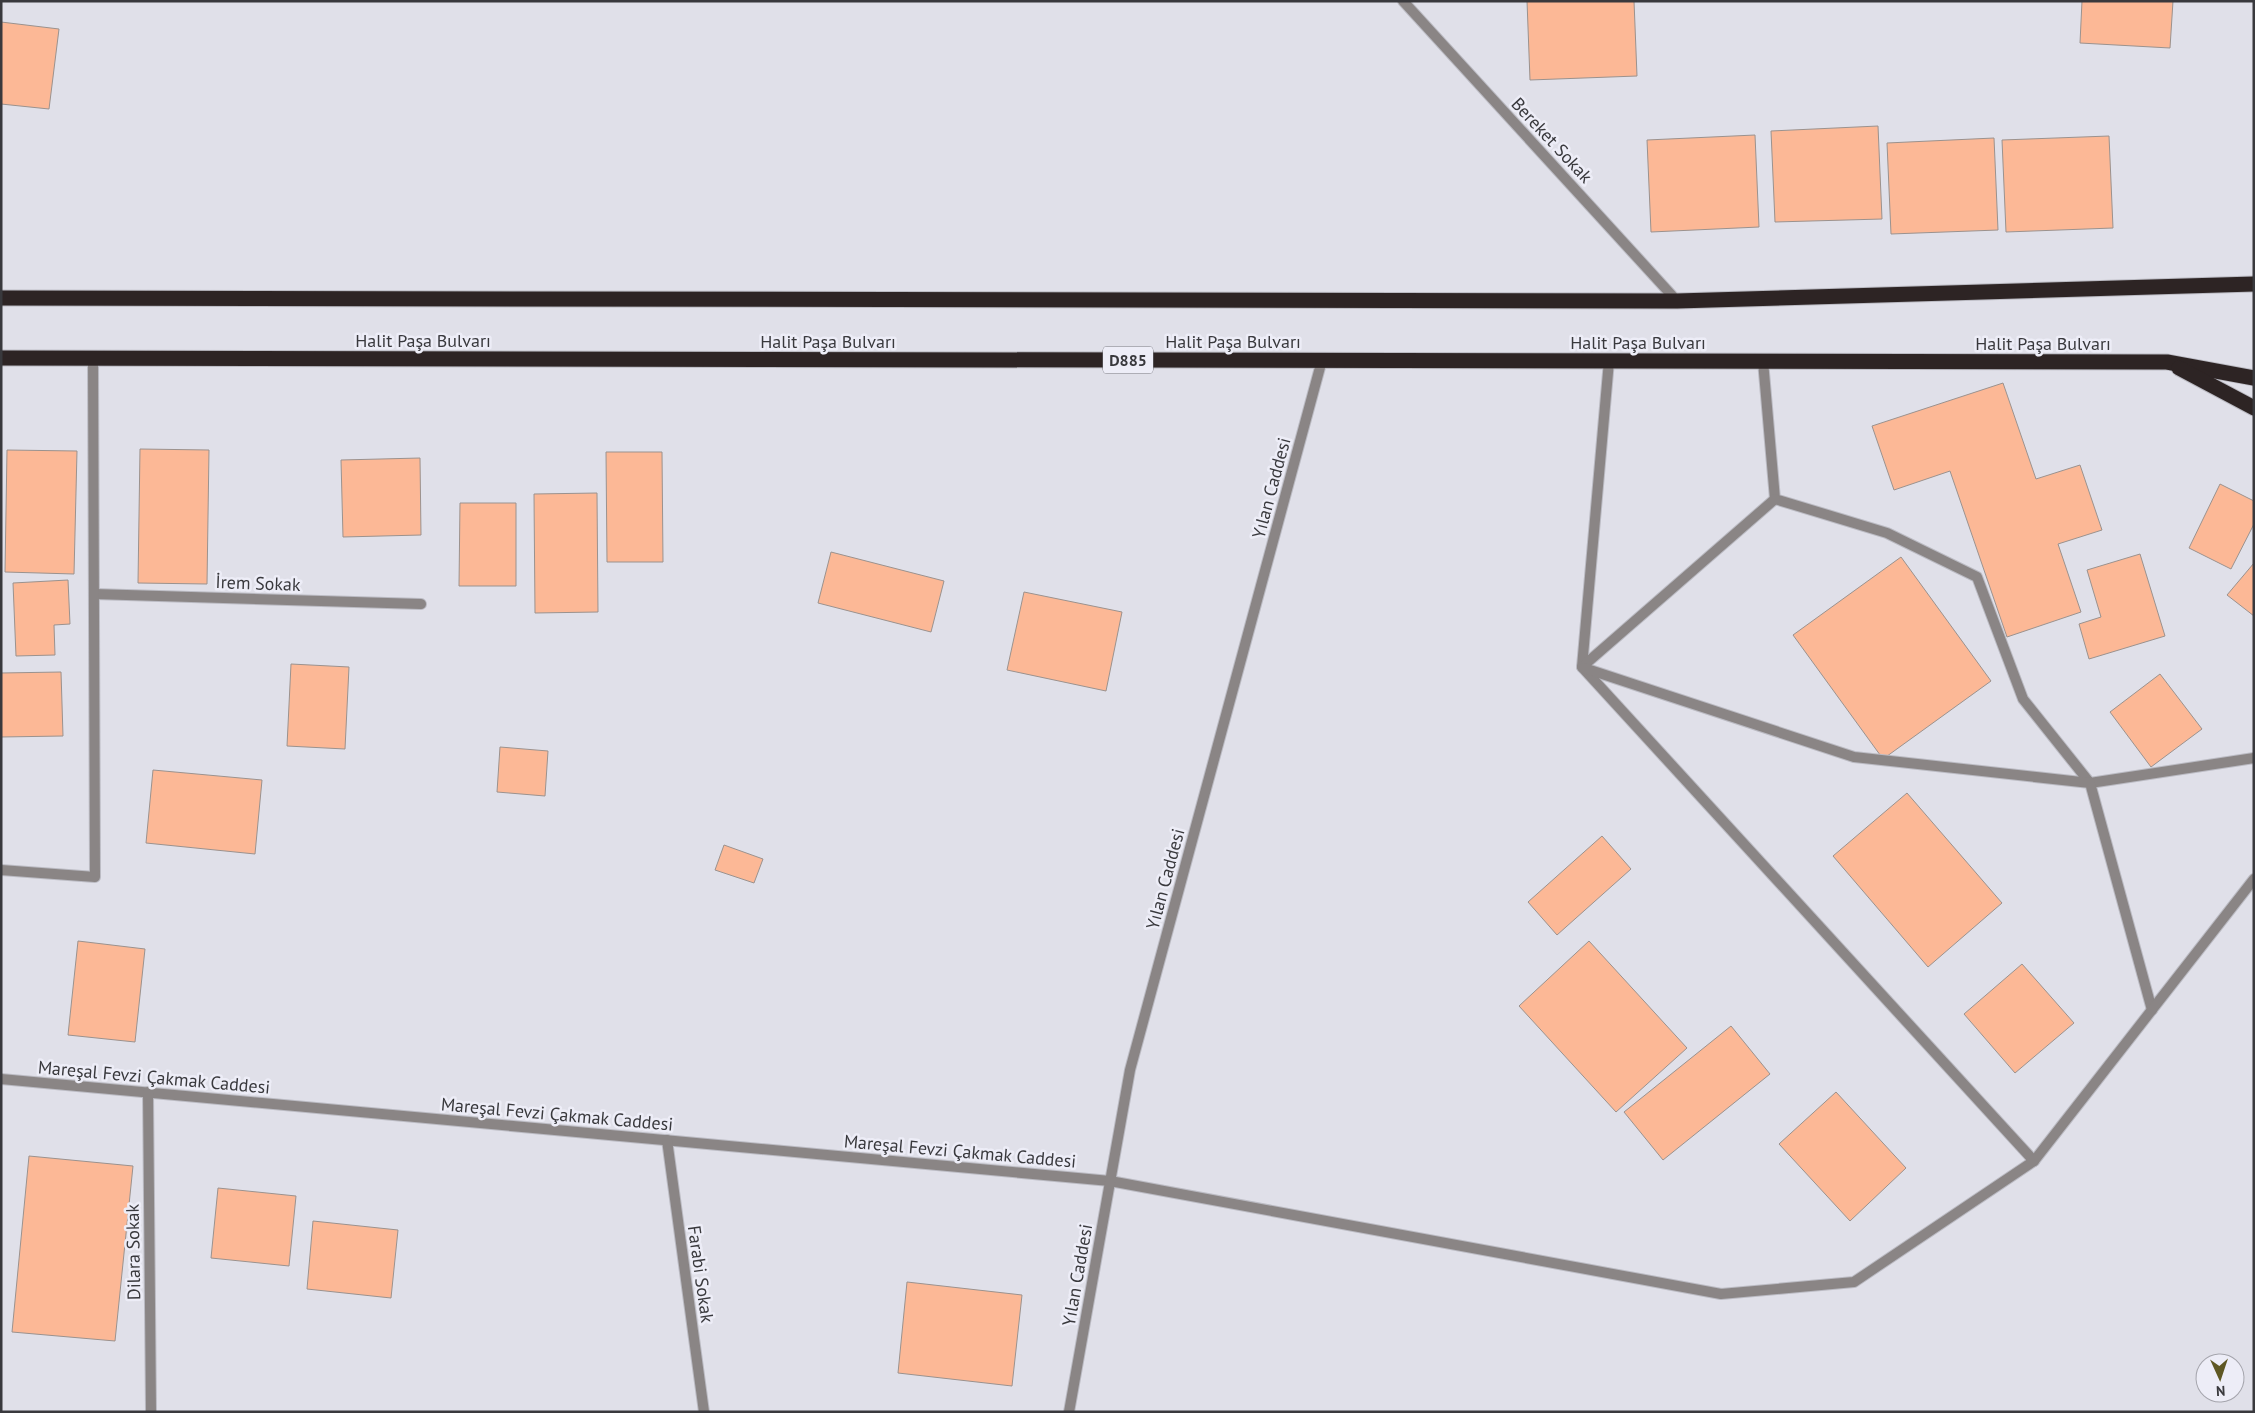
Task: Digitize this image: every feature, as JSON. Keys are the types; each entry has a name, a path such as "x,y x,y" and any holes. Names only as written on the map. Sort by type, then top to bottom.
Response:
{"highway":[{"path":"1,298 1678,301 2254,284"},
{"name":"Halit Paşa Bulvarı","path":"1,358 2167,362 2254,378"},
{"path":"2167,362 2254,408"}],"street":[{"name":"Bereket Sokak","path":"1403,1 1678,301"},
{"path":"1,870 95,877 93,358"},
{"name":"Yılan Caddesi","path":"1069,1412 1130,1070 1322,360"},
{"path":"1609,361 1582,667 2034,1161"},
{"path":"1763,361 1775,499"},
{"path":"1582,667 1775,499"},
{"path":"1775,499 1887,533 1977,577 2023,699 2090,782 2152,1010"},
{"name":"İrem Sokak","path":"94,594 421,604"},
{"path":"1582,667 1854,757 2090,782 2254,758"},
{"name":"Mareşal Fevzi Çakmak Caddesi","path":"1,1079 1110,1181 1721,1294 1854,1282 2034,1161 2254,879"},
{"name":"Dilara Sokak","path":"148,1092 151,1412"},
{"name":"Farabi Sokak","path":"667,1140 704,1412"}],"building":[{"path":"1527,1 1634,1 1637,76 1530,80"},
{"path":"2082,1 2173,1 2170,48 2080,43"},
{"path":"1,22 59,29 49,109 1,104"},
{"path":"1878,126 1882,219 1775,222 1771,131"},
{"path":"1755,135 1759,227 1651,232 1647,140"},
{"path":"2109,136 2113,228 2006,232 2002,140"},
{"path":"1994,138 1998,230 1891,234 1887,143"},
{"path":"2003,383 2036,479 2080,465 2102,530 2058,544 2081,612 2007,637 1950,471 1894,490 1872,426"},
{"path":"140,449 209,450 207,584 138,583"},
{"path":"7,450 77,451 74,574 5,572"},
{"path":"606,452 662,452 663,562 607,562"},
{"path":"420,458 421,535 343,537 341,460"},
{"path":"2220,484 2254,501 2254,524 2231,569 2189,548"},
{"path":"597,493 598,612 535,613 534,494"},
{"path":"460,503 516,503 516,586 459,586"},
{"path":"831,552 944,581 931,632 818,603"},
{"path":"2140,554 2165,636 2089,659 2079,624 2101,617 2087,570"},
{"path":"1901,557 1991,681 1883,759 1793,635"},
{"path":"2254,563 2254,616 2227,595"},
{"path":"68,580 70,624 54,625 55,655 16,656 13,583"},
{"path":"1024,592 1122,612 1106,691 1007,670"},
{"path":"291,664 349,667 345,749 287,746"},
{"path":"61,672 63,736 1,737 1,673"},
{"path":"2160,674 2202,729 2151,767 2110,712"},
{"path":"500,747 548,751 545,796 497,792"},
{"path":"153,770 262,780 255,854 146,843"},
{"path":"1907,793 2002,903 1928,967 1833,856"},
{"path":"1602,836 1631,869 1557,935 1528,902"},
{"path":"724,845 763,859 754,883 715,870"},
{"path":"78,941 145,949 135,1042 68,1035"},
{"path":"1589,941 1687,1048 1616,1112 1519,1006"},
{"path":"2022,964 2074,1023 2015,1073 1964,1014"},
{"path":"1731,1026 1770,1074 1663,1160 1624,1112"},
{"path":"1836,1092 1906,1168 1850,1221 1779,1144"},
{"path":"29,1156 133,1166 115,1341 12,1332"},
{"path":"218,1188 296,1196 289,1266 211,1258"},
{"path":"313,1221 398,1230 391,1298 307,1289"},
{"path":"907,1282 1022,1295 1012,1386 898,1373"}]}
